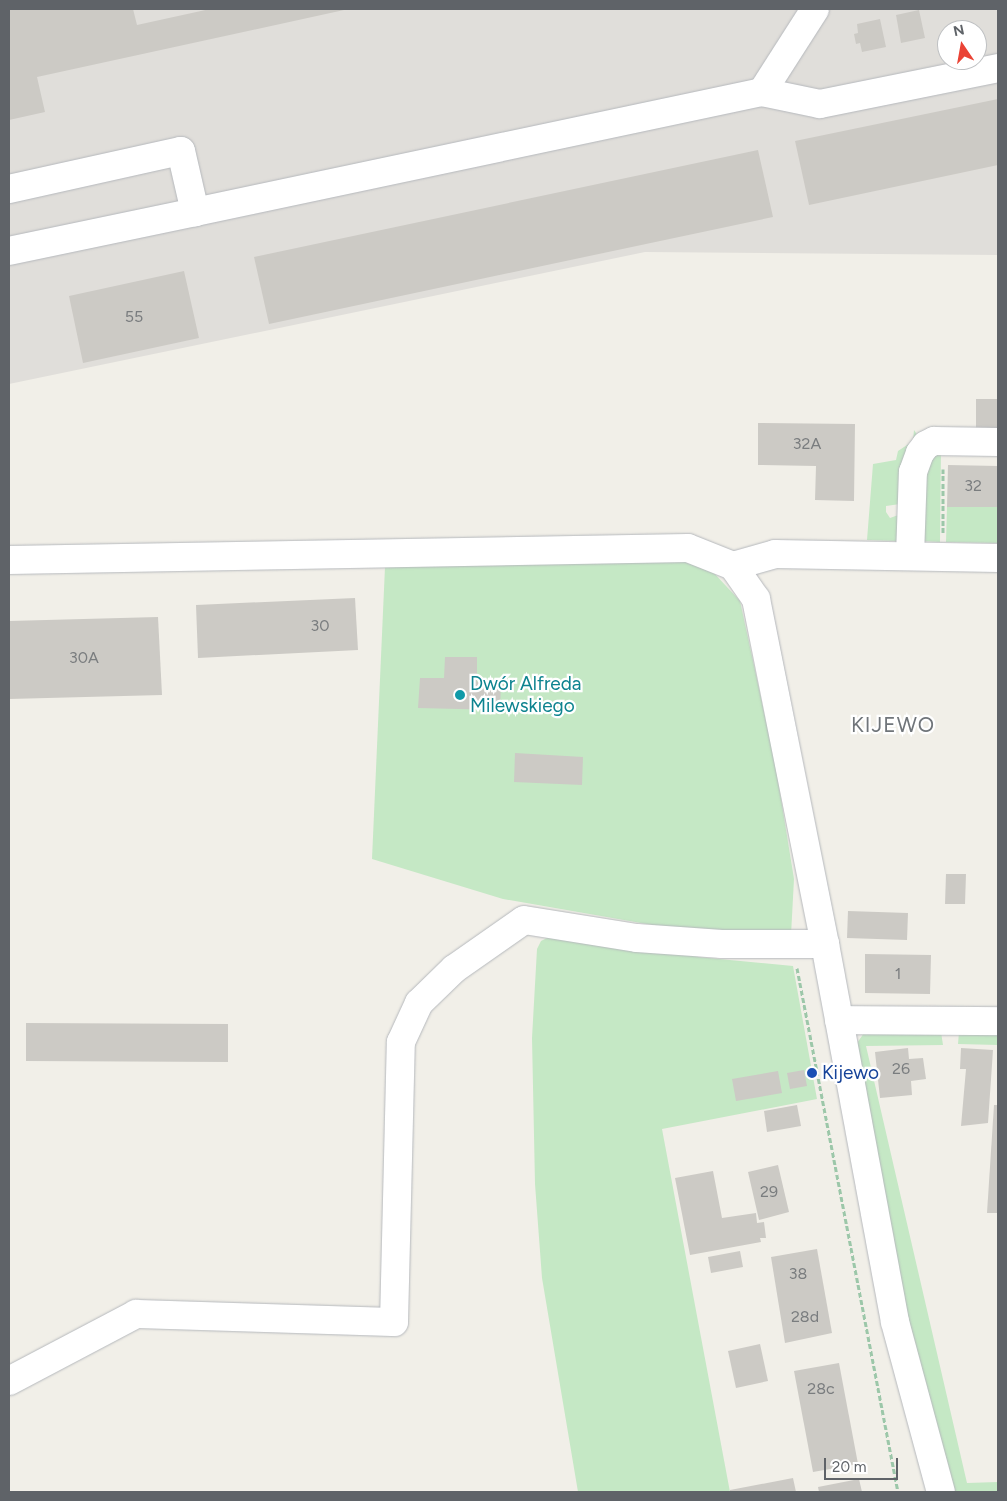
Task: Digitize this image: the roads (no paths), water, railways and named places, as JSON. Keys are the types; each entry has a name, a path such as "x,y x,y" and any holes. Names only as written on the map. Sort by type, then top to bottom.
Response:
{"street":[{"path":"762,92 815,9"},
{"path":"9,251 762,92 820,104 998,68"},
{"path":"9,189 180,151 195,212"},
{"path":"910,556 913,472 920,453 926,445 934,441 998,442"},
{"path":"9,560 688,548 733,566 756,599 825,944 895,1322 941,1492"},
{"path":"733,566 775,554 998,558"},
{"path":"9,1381 136,1314 394,1322 400,1042 419,1003 454,969 524,920 637,938 722,944 825,944"},
{"path":"839,1020 998,1021"}],"place":[{"name":"Dwór Alfreda Milewskiego","path":"460,695"},
{"name":"Kijewo","path":"812,1073"}],"district":[{"name":"KIJEWO","path":"893,725"}]}
